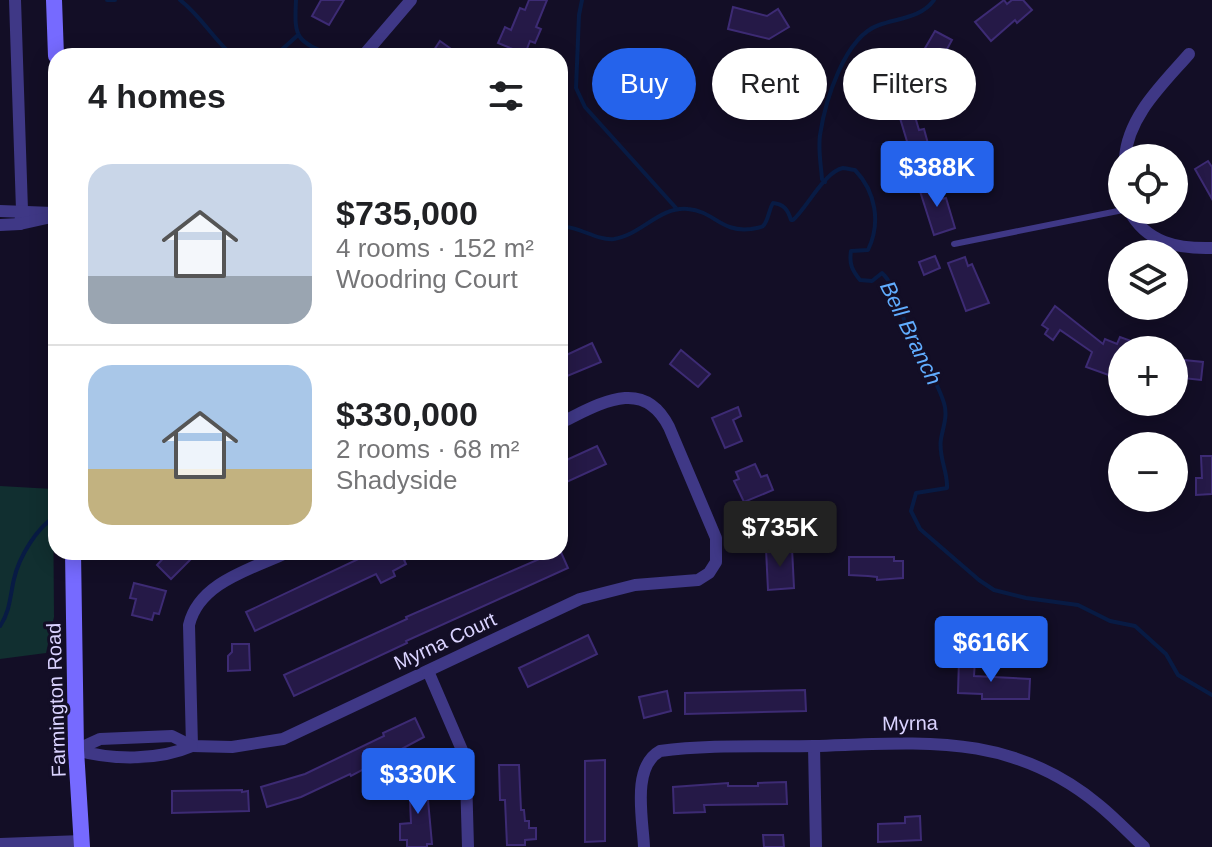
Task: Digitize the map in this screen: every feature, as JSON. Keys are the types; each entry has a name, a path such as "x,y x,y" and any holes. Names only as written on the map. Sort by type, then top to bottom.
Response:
{"main road":[{"path":"54,0 56,48"},
{"name":"Farmington Road","path":"73,560 76,750 82,844"}],"street":[{"path":"15,0 20,224"},
{"path":"370,48 411,0"},
{"path":"1128,144 1140,115 1189,54"},
{"path":"0,211 48,214"},
{"path":"0,225 48,217"},
{"path":"1139,224 1158,240 1174,246 1212,248"},
{"name":"Myrna Court","path":"76,750 101,757 173,754 192,746 243,747 283,739 580,599 635,585 691,582 703,577 713,567 718,553 716,538 669,427 660,413 648,403 625,397 605,401 568,419"},
{"path":"192,746 189,625 192,615 206,593 272,560"},
{"path":"428,671 462,750 468,847"},
{"name":"Myrna","path":"644,847 643,774 649,759 660,751 950,743 1004,754 1038,768 1098,804 1144,847"},
{"path":"814,746 816,847"},
{"path":"0,844 82,844"}],"lane":[{"path":"954,244 1108,213"}],"green space":[{"path":"0,486 48,489 48,560 54,560 54,617 46,653 0,659"}],"building":[{"path":"321,0 344,0 329,25 312,16"},
{"path":"529,0 547,0 536,27 541,29 535,43 530,41 527,48 510,48 498,43 505,27 511,30 520,8 525,10"},
{"path":"1004,0 1007,4 1012,0 1023,0 1032,10 991,41 975,22"},
{"path":"733,7 767,16 778,9 789,27 769,39 728,29"},
{"path":"935,31 952,40 948,48 925,48"},
{"path":"440,41 450,48 435,48"},
{"path":"901,120 916,120 919,130 924,129 933,162 915,168"},
{"path":"1208,161 1212,167 1212,199 1195,169"},
{"path":"937,183 942,199 946,198 955,228 934,235 919,188"},
{"path":"935,256 940,268 924,275 919,262"},
{"path":"965,257 968,266 972,264 989,303 966,311 948,263"},
{"path":"1055,306 1103,344 1105,339 1108,340 1108,375 1086,367 1092,352 1060,330 1053,340 1045,334 1048,329 1042,325"},
{"path":"592,343 601,362 568,376 568,354"},
{"path":"681,350 710,374 698,387 670,364"},
{"path":"1188,360 1203,362 1201,380 1188,379"},
{"path":"738,407 741,416 733,420 742,441 725,448 712,418"},
{"path":"597,446 606,464 568,481 568,459"},
{"path":"1201,456 1212,456 1212,494 1196,495 1196,478 1202,478"},
{"path":"755,464 761,477 767,475 773,490 744,502 734,481 739,479 736,472"},
{"path":"792,548 794,588 768,590 766,549"},
{"path":"849,557 894,557 894,561 903,561 903,578 877,580 877,577 849,575"},
{"path":"162,560 190,560 171,579 157,565"},
{"path":"356,560 404,560 406,564 393,571 395,576 381,583 376,574 255,631 246,612"},
{"path":"537,560 564,560 568,568 406,641 294,696 284,675"},
{"path":"134,583 166,591 159,614 154,613 152,620 132,615 136,599 130,598"},
{"path":"588,635 597,654 528,687 519,668"},
{"path":"232,644 249,644 250,670 228,671"},
{"path":"959,659 975,660 974,676 1030,679 1029,699 982,699 982,694 958,693"},
{"path":"805,690 806,711 685,714 685,693"},
{"path":"667,691 671,711 644,718 639,697"},
{"path":"415,718 424,737 351,776 267,807 261,787 305,774"},
{"path":"605,760 605,841 585,842 585,761"},
{"path":"499,765 519,765 521,810 524,810 525,821 529,821 529,828 536,828 536,839 525,840 525,845 507,845 505,800 500,800"},
{"path":"426,778 432,844 407,847 407,840 400,840 400,824 411,823 409,779"},
{"path":"786,782 787,804 704,805 705,812 674,813 673,787 728,783 728,786 758,786 758,783"},
{"path":"172,791 248,791 249,811 172,813"},
{"path":"920,816 921,840 878,842 878,824 905,823 905,817"},
{"path":"763,835 783,835 784,847 764,847"}],"waterway":[{"path":"107,0 115,0"},
{"path":"180,0 225,48"},
{"path":"296,0 297,31 305,42 316,48"},
{"path":"582,0 576,88 585,107 676,208"},
{"path":"825,182 819,152 820,135 826,106 846,56 867,32 923,11 934,0"},
{"path":"284,48 298,35"},
{"name":"Bell Branch","path":"568,227 600,238 614,239 668,212 688,209 732,228 759,228 765,224 773,203 783,206 793,220 829,176 843,168 855,170 868,188 875,219 868,250 851,251 852,267 860,280 872,281 882,273 886,278 910,334 936,382 945,408 940,446 947,488 916,493 911,511 920,529 994,590 1078,605 1110,621 1135,626 1166,654 1178,675 1212,695"},
{"name":"Bell Branch","path":"0,626 24,552 48,522"}]}
